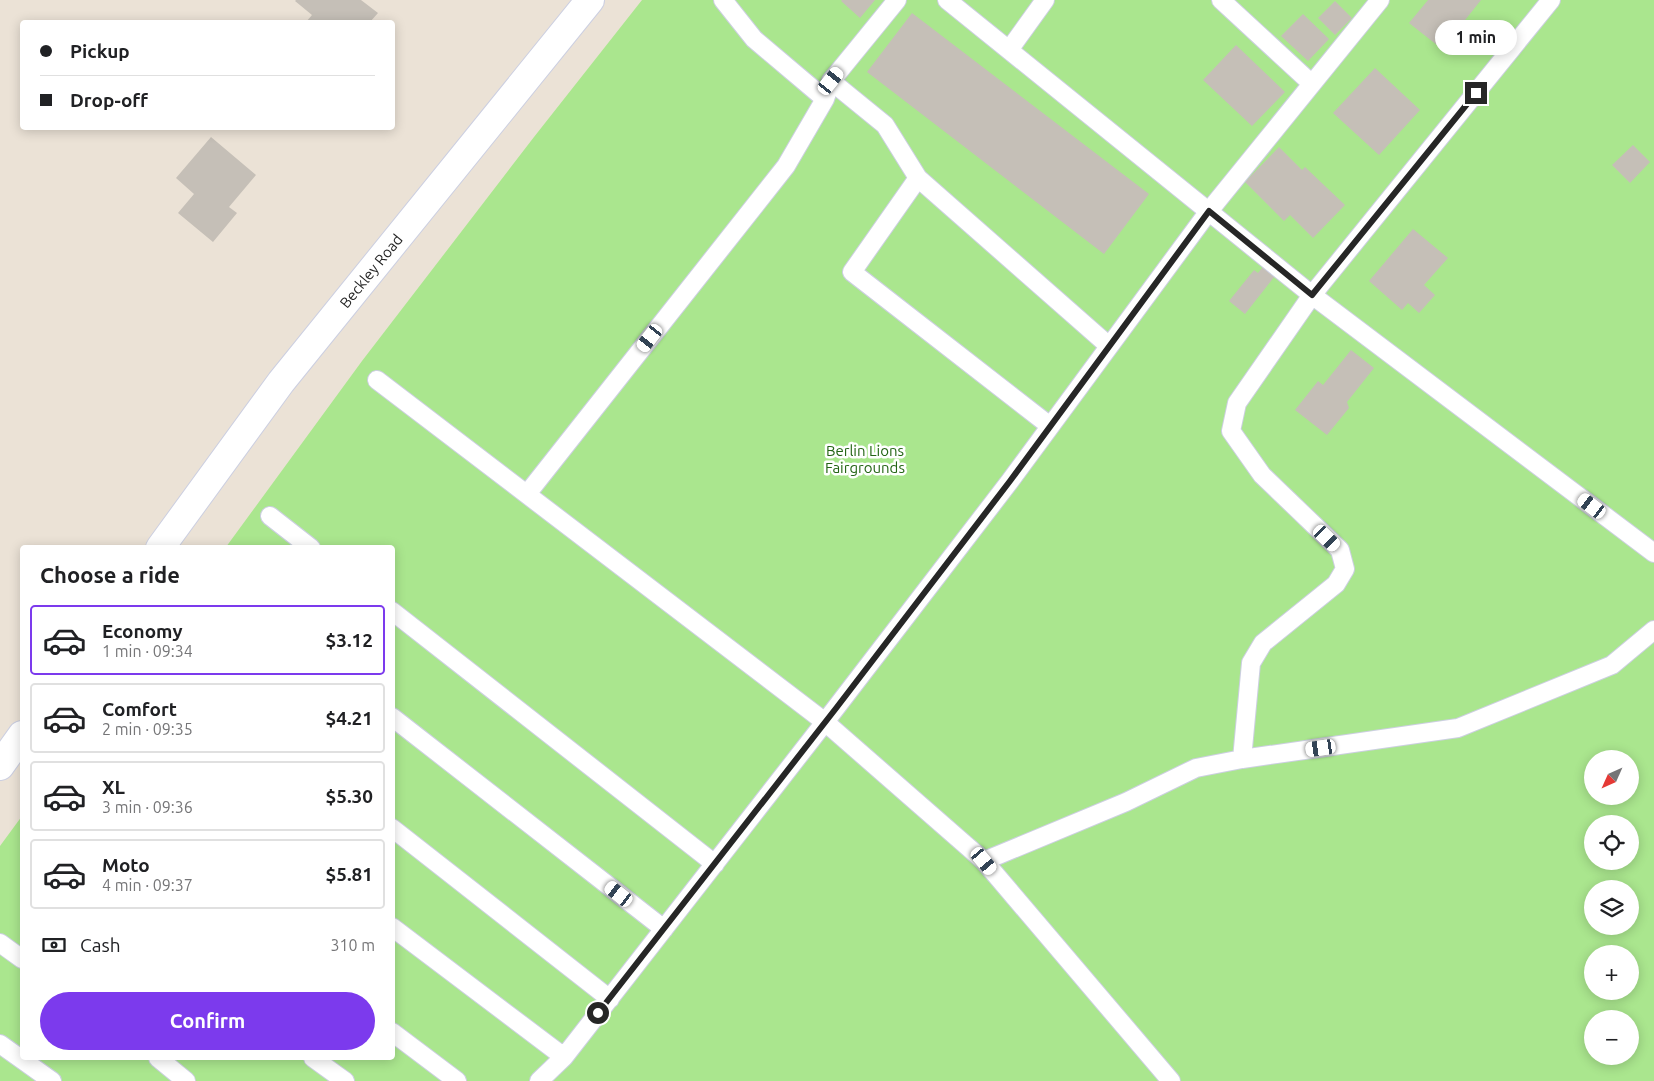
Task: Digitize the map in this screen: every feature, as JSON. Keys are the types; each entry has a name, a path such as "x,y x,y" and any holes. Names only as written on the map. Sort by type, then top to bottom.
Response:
{"street":[{"name":"Beckley Road","path":"162,545 281,382 590,0"},
{"path":"0,766 20,738"}],"lane":[{"path":"723,0 754,39 825,99"},
{"path":"528,494 786,166 825,99 831,81 897,0"},
{"path":"947,0 1312,295 1654,553"},
{"path":"1009,50 1045,0"},
{"path":"1221,0 1312,84"},
{"path":"539,1081 564,1057 610,999 825,722 1050,426 1209,211 1380,0"},
{"path":"1242,759 1251,663 1263,643 1336,584 1345,569 1340,550 1262,475 1231,432 1237,402 1312,295 1551,0"},
{"path":"831,81 885,125 918,178 1109,346"},
{"path":"918,178 852,272 1050,426"},
{"path":"377,380 825,722 984,861 1171,1081"},
{"path":"270,516 307,545"},
{"path":"395,613 715,864"},
{"path":"984,861 1126,802 1196,768 1242,759 1458,728 1612,665 1654,630"},
{"path":"395,719 664,929"},
{"path":"395,830 610,999"},
{"path":"395,929 564,1057"},
{"path":"0,943 20,958"},
{"path":"395,1034 457,1081"},
{"path":"0,1044 20,1058"},
{"path":"22,1060 52,1081"},
{"path":"160,1060 186,1081"},
{"path":"316,1060 345,1081"}],"green space":[{"name":"Berlin Lions Fairgrounds","path":"642,0 1654,0 1654,1081 0,1081 0,846 20,819 20,1060 395,1060 395,545 227,545 362,361"}],"building":[{"path":"361,0 378,13 372,20 308,20 312,15 295,1"},
{"path":"842,0 875,0 860,18"},
{"path":"1428,0 1481,0 1442,49 1409,23"},
{"path":"1335,1 1352,18 1335,35 1318,18"},
{"path":"912,13 1149,194 1104,254 867,72"},
{"path":"1303,14 1329,39 1308,61 1281,36"},
{"path":"1236,45 1285,92 1252,126 1203,80"},
{"path":"1375,68 1420,110 1379,155 1333,113"},
{"path":"211,137 256,175 229,207 237,213 213,242 178,213 194,194 176,178"},
{"path":"1633,145 1650,162 1630,183 1612,165"},
{"path":"1279,147 1302,170 1305,167 1345,205 1313,238 1290,215 1284,221 1245,182"},
{"path":"1413,229 1448,258 1424,285 1435,295 1419,313 1408,303 1402,310 1369,281"},
{"path":"1266,263 1278,272 1245,314 1229,301 1254,270 1258,273"},
{"path":"1351,350 1374,368 1347,402 1349,408 1327,435 1295,410 1318,381 1323,385"}],"route":[{"path":"598,1013 837,707 1010,481 1209,211 1312,295 1476,93"}]}
